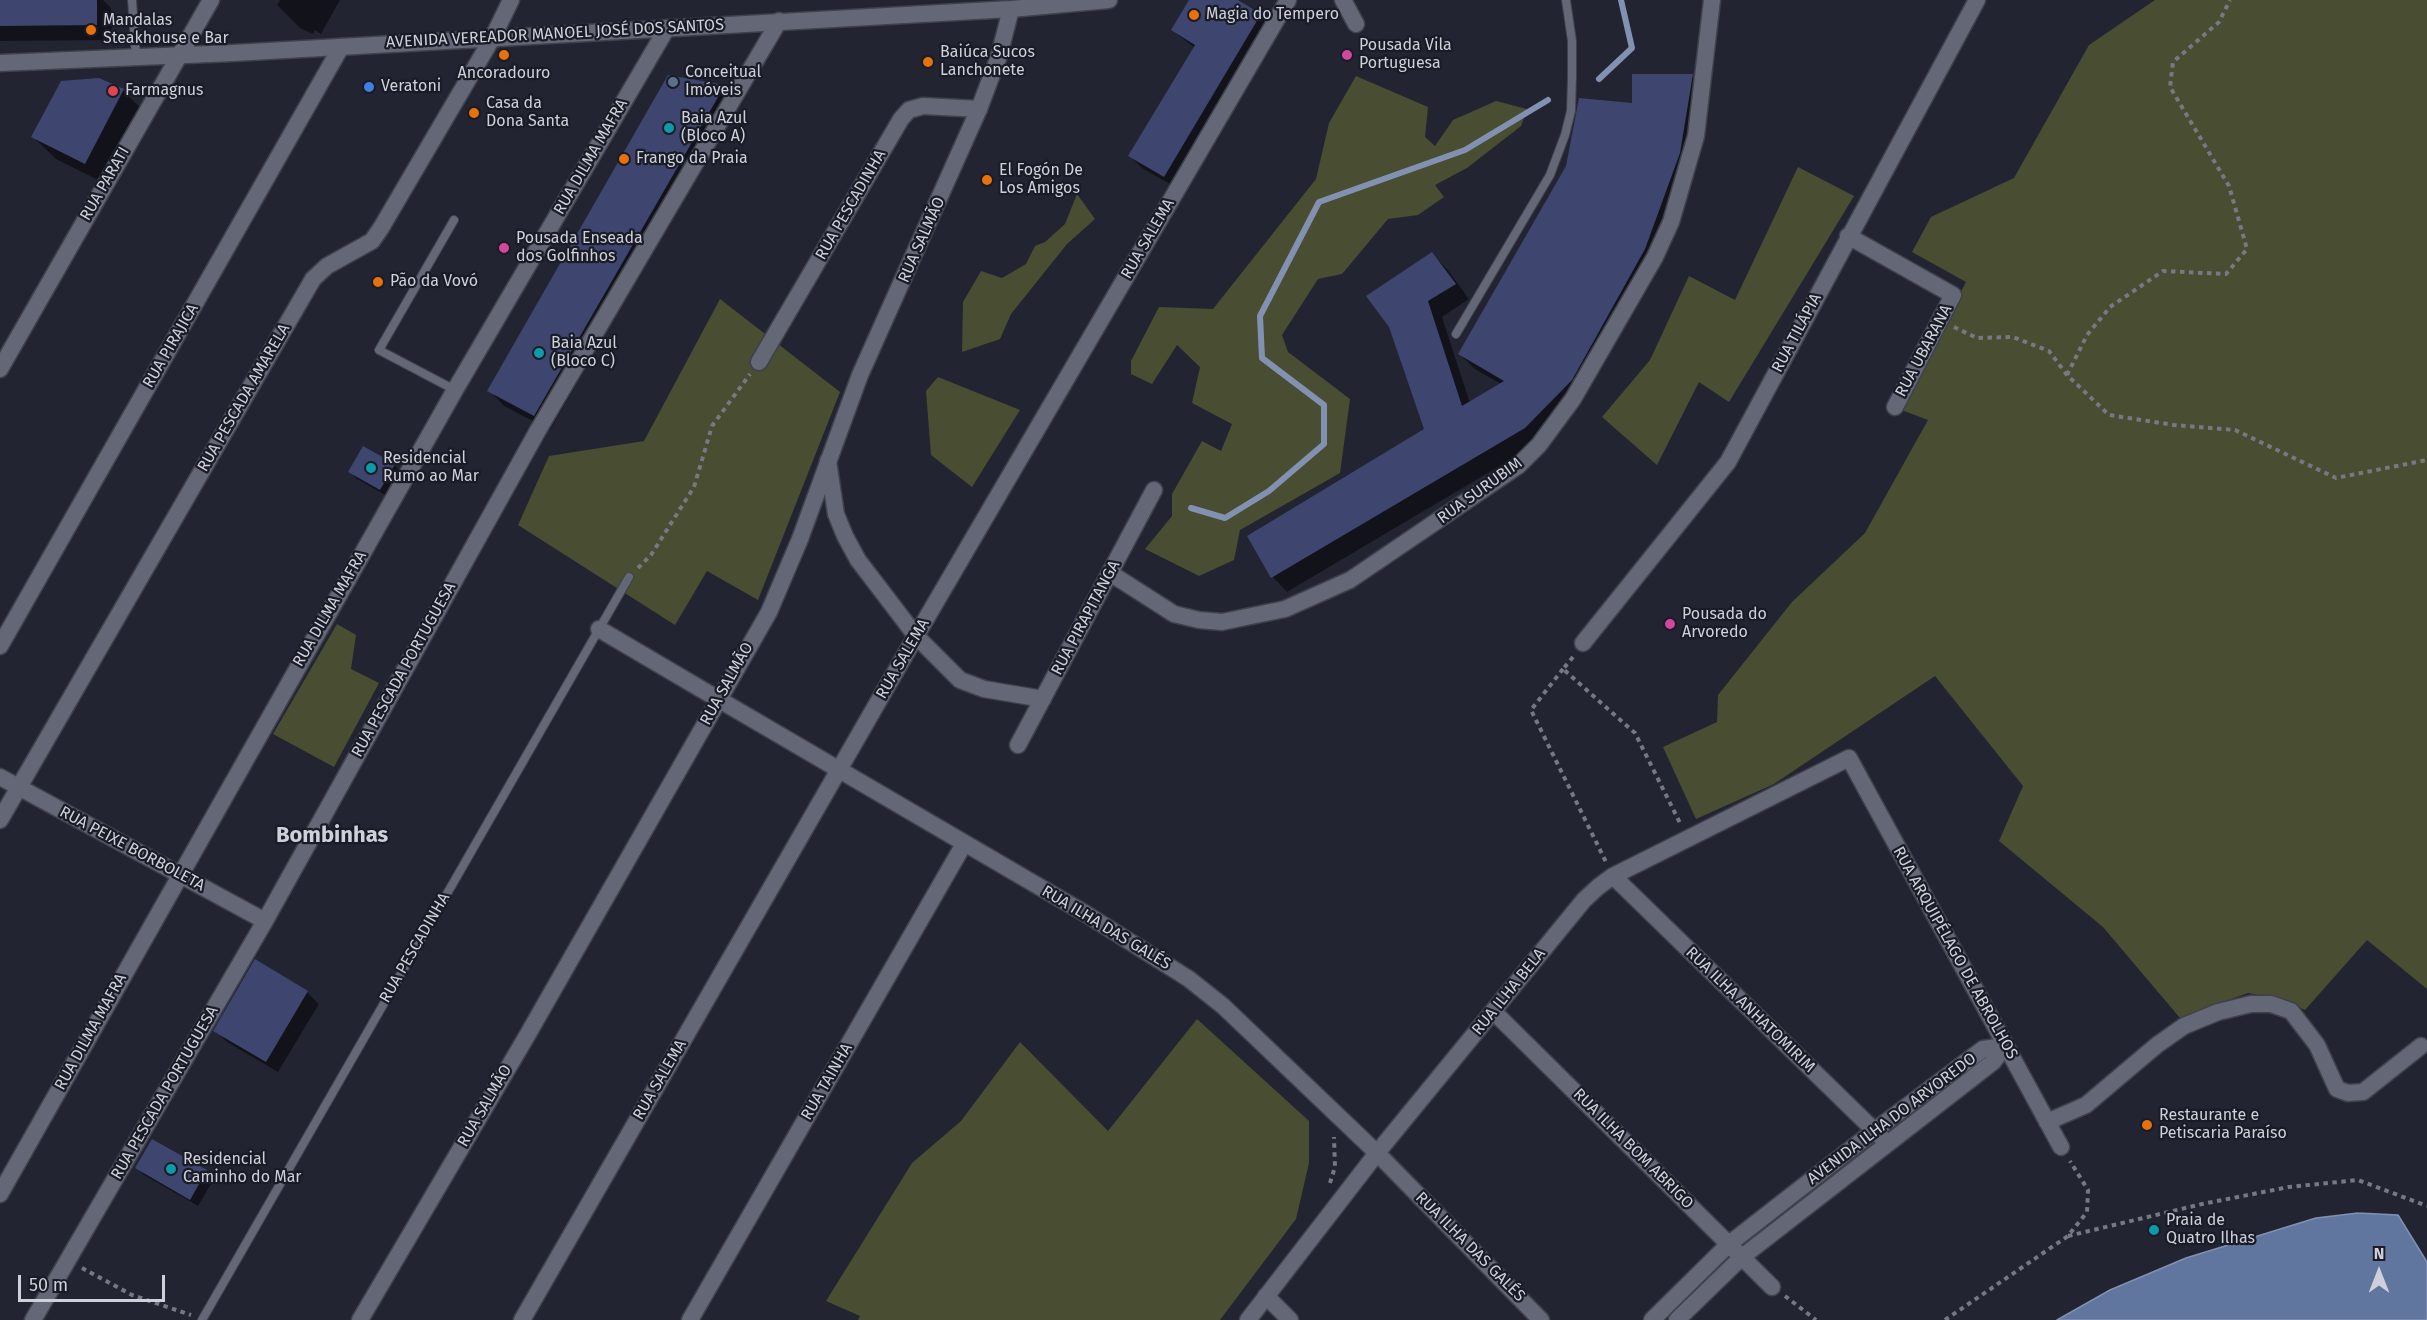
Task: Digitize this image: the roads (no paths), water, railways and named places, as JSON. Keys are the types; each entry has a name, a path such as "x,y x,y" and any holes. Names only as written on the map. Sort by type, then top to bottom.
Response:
{"street":[{"name":"RUA PARATI","path":"0,369 211,0"},
{"name":"RUA PESCADA AMARELA","path":"0,820 313,279 327,266 372,241 493,37 511,0"},
{"name":"AVENIDA VEREADOR MANOEL JOSÉ DOS SANTOS","path":"0,63 179,56 1011,9 1055,3 1109,0"},
{"name":"RUA SALEMA","path":"522,1320 916,636 1288,0"},
{"path":"1343,0 1356,24"},
{"name":"RUA SURUBIM","path":"1110,573 1174,614 1199,620 1222,622 1285,609 1350,580 1518,466 1539,445 1573,399 1655,257 1671,222 1696,136 1712,0"},
{"name":"RUA TILÁPIA","path":"1583,643 1728,462 1977,0"},
{"name":"RUA SALMÃO","path":"360,1320 528,1034 769,612 800,539 860,375 979,109 999,56 1011,9"},
{"name":"RUA PESCADA PORTUGUESA","path":"33,1320 265,921 537,432 779,21"},
{"name":"RUA DILMA MAFRA","path":"0,1194 455,390 667,28"},
{"name":"RUA PIRAJICA","path":"0,646 341,47"},
{"name":"RUA PESCADINHA","path":"759,362 901,119 909,110 923,106 979,109"},
{"name":"RUA UBARANA","path":"1848,236 1953,295 1895,407"},
{"path":"828,461 837,514 845,536 858,560 916,636 960,680 984,689 1042,699"},
{"name":"RUA PIRAPITANGA","path":"1018,745 1155,490"},
{"name":"RUA ILHA DAS GALÉS","path":"599,629 1086,915 1189,979 1223,1006 1377,1153 1541,1320"},
{"name":"RUA ILHA BELA","path":"1248,1320 1377,1153 1584,900 1613,876 1849,758"},
{"name":"RUA ARQUIPÉLAGO DE ABROLHOS","path":"1849,758 2061,1148"},
{"name":"RUA PEIXE BORBOLETA","path":"0,777 265,921"},
{"name":"RUA TAINHA","path":"690,1320 964,844"},
{"name":"RUA ILHA ANHATOMIRIM","path":"1613,876 1888,1144"},
{"path":"2047,1122 2086,1105 2157,1045 2184,1026 2218,1012 2251,1004 2271,1004 2291,1011 2317,1045 2337,1089 2348,1093 2363,1092 2421,1046"},
{"name":"RUA ILHA BOM ABRIGO","path":"1493,1011 1772,1287"},
{"name":"AVENIDA ILHA DO ARVOREDO","path":"1652,1320 1729,1244 1874,1131 1983,1049 2005,1046"},
{"name":"AVENIDA ILHA DO ARVOREDO","path":"1677,1320 1742,1257 1993,1062 2005,1046"},
{"path":"1266,1296 1290,1320"}],"lane":[{"path":"132,0 136,57"},
{"path":"1456,334 1550,175 1565,135 1571,111 1572,77 1572,41 1566,0"},
{"path":"454,219 379,350 455,390"},
{"name":"RUA PESCADINHA","path":"203,1318 629,577"}],"water":[{"path":"2358,1213 2398,1215 2427,1262 2427,1320 2057,1320 2110,1290 2186,1258 2316,1218"}],"waterway":[{"path":"1599,79 1632,48 1621,0"},
{"path":"1191,508 1225,518 1269,491 1324,444 1324,405 1262,358 1260,316 1319,202 1465,150 1548,100"}],"place":[{"name":"Magia do Tempero","path":"1194,15"},
{"name":"Mandalas Steakhouse e Bar","path":"91,30"},
{"name":"Ancoradouro","path":"504,55"},
{"name":"Pousada Vila Portuguesa","path":"1347,55"},
{"name":"Baiúca Sucos Lanchonete","path":"928,62"},
{"name":"Conceitual Imóveis","path":"673,82"},
{"name":"Veratoni","path":"369,87"},
{"name":"Farmagnus","path":"113,91"},
{"name":"Casa da Dona Santa","path":"474,113"},
{"name":"Baia Azul (Bloco A)","path":"669,128"},
{"name":"Frango da Praia","path":"624,159"},
{"name":"El Fogón De Los Amigos","path":"987,180"},
{"name":"Pousada Enseada dos Golfinhos","path":"504,248"},
{"name":"Pão da Vovó","path":"378,282"},
{"name":"Baia Azul (Bloco C)","path":"539,353"},
{"name":"Residencial Rumo ao Mar","path":"371,468"},
{"name":"Pousada do Arvoredo","path":"1670,624"},
{"name":"Restaurante e Petiscaria Paraíso","path":"2147,1125"},
{"name":"Residencial Caminho do Mar","path":"171,1169"},
{"name":"Praia de Quatro Ilhas","path":"2154,1230"}],"district":[{"name":"Bombinhas","path":"332,836"}]}
